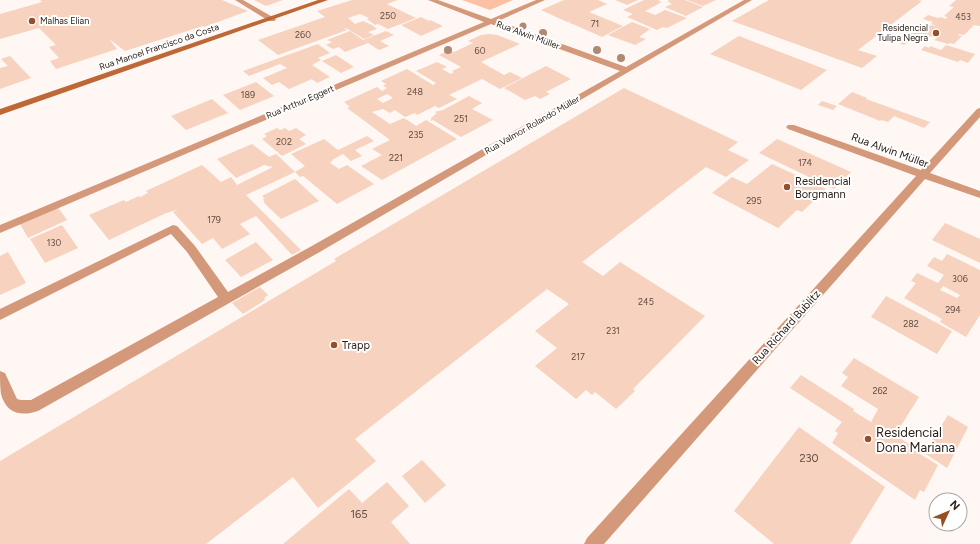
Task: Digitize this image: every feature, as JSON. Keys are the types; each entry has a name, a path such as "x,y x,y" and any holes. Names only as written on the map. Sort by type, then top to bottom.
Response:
{"main road":[{"name":"Rua Manoel Francisco da Costa","path":"0,112 324,0"}],"street":[{"path":"238,0 272,18"},
{"name":"Rua Alwin Müller","path":"431,0 626,70"},
{"name":"Rua Arthur Eggert","path":"0,228 542,0"},
{"name":"Rua Valmor Rolando Müller","path":"0,377 12,403 19,407 33,406 314,250 750,0"},
{"name":"Rua Richard Bublitz","path":"593,544 980,111"},
{"name":"Rua Alwin Müller","path":"791,127 980,195"},
{"path":"0,315 174,229 226,299"}],"shaded area":[{"path":"462,0 513,0 490,10"}],"building":[{"path":"40,0 222,0 248,11 204,27 203,26 125,51 109,39 117,49 56,69 50,61 59,58 49,47 56,45 39,28 0,39 0,14 42,2"},
{"path":"254,0 283,0 266,6"},
{"path":"352,0 398,0 387,4 416,18 388,29 378,24 375,25 367,19 369,18 360,14 348,18 355,24 363,21 372,25 377,29 368,32 374,35 364,39 344,28 347,30 278,55 258,40 325,17 317,11"},
{"path":"564,0 598,0 607,4 589,12 623,26 602,37 568,22 572,20 567,22 541,10"},
{"path":"615,0 638,0 627,5"},
{"path":"644,0 660,0 658,1 662,2 645,11 655,15 665,10 687,18 667,28 663,27 657,30 627,17 633,14 623,10"},
{"path":"685,0 703,7 686,16 665,7 672,4 667,1"},
{"path":"687,0 716,0 703,6"},
{"path":"769,0 922,1 858,50 877,56 862,68 732,21"},
{"path":"956,0 980,0 980,26 974,25 964,35 959,34 958,35 962,36 954,44 934,40 937,38 931,36 928,38 923,36 916,43 909,41 904,45 897,42 910,32 913,33 915,31 910,29 917,24 937,26 931,24 933,22 923,19 928,15 946,19 947,17 944,16 954,7 949,6"},
{"path":"421,17 443,26 421,36 401,25"},
{"path":"632,22 650,29 639,37 646,39 635,45 608,35"},
{"path":"350,31 363,40 386,31 394,35 380,41 389,46 379,50 368,43 345,52 339,47 333,49 326,45 332,42 327,40"},
{"path":"481,35 497,35 520,44 481,62 504,75 510,72 522,78 500,89 482,79 449,95 457,99 439,108 435,106 417,115 415,113 405,117 395,110 390,113 383,109 372,112 390,124 404,118 416,126 426,120 457,139 382,180 361,166 382,155 372,149 390,140 347,108 350,107 344,102 377,87 382,91 387,88 383,86 386,84 381,81 407,69 433,85 436,83 416,71 437,62 447,67 442,69 451,74 454,72 452,71 461,67 439,55 449,50 454,52 473,43 468,41","holes":["387,94 393,98 383,103 377,99"]},
{"path":"739,36 827,70 801,90 710,54"},
{"path":"318,44 330,53 318,58 321,60 312,65 330,77 317,83 312,79 289,89 279,82 272,85 263,78 287,68 280,64 249,76 243,71"},
{"path":"946,45 975,54 968,63 960,60 958,62 921,50 925,46 929,48 930,46 941,50"},
{"path":"336,55 354,67 341,73 322,61"},
{"path":"10,56 31,78 0,89 0,68 8,66 1,59"},
{"path":"546,66 571,79 546,92 550,94 540,99 535,96 525,100 504,88"},
{"path":"256,82 274,96 240,110 223,95"},
{"name":"Trapp","path":"624,88 738,142 728,150 749,160 726,177 706,167 582,262 603,276 620,262 705,316 633,389 635,391 616,409 595,392 592,395 586,390 576,399 535,366 557,348 535,331 569,304 547,289 355,439 376,461 318,508 293,477 206,544 0,544 0,461 336,261 334,259"},
{"path":"852,92 867,98 866,99 930,122 924,128 894,116 888,122 880,121 838,104"},
{"path":"469,96 482,103 472,109 493,120 461,137 433,120 431,121 431,118 437,113 434,112 443,110"},
{"path":"212,99 228,113 186,130 171,116"},
{"path":"822,101 837,106 833,110 818,105"},
{"path":"277,128 280,130 285,128 289,131 296,128 306,135 299,139 306,144 282,156 262,139 267,136 264,134"},
{"path":"367,136 374,141 355,150 362,156 351,161 343,154 332,160 330,163 339,169 347,165 374,184 337,204 303,176 300,177 295,172 305,166 291,154 324,139 338,150"},
{"path":"777,139 851,172 834,189 759,153"},
{"path":"252,144 269,157 276,154 295,172 246,195 301,250 292,255 256,216 240,224 250,234 222,249 213,238 202,244 173,212 178,209 166,213 109,240 89,215 124,200 126,202 139,196 140,197 148,193 146,191 202,165 221,182 231,177 237,185 273,167 264,165 236,178 217,159"},
{"path":"772,164 826,189 802,212 797,210 778,228 712,193 732,177 747,184"},
{"path":"295,179 319,201 281,219 265,204 263,199 265,199 262,196"},
{"path":"57,206 67,220 28,238 19,222"},
{"path":"945,223 980,239 980,263 932,240"},
{"path":"62,225 78,248 45,263 30,239"},
{"path":"256,242 273,260 241,277 225,260"},
{"path":"8,252 26,283 0,295 0,256"},
{"path":"947,254 980,270 980,315 966,337 940,322 942,319 904,298 916,283 911,281 917,273 938,283 944,275 927,266 934,257 942,261","holes":["943,286 960,295 957,298 940,290"]},
{"path":"260,287 268,295 264,298 265,300 243,314 232,303"},
{"path":"886,296 952,331 937,354 871,317"},
{"name":"Residencial Dona Mariana","path":"854,358 919,397 895,435 920,451 920,454 938,465 924,492 920,490 915,500 832,443 838,433 835,431 842,422 790,388 801,375 854,409 853,411 871,422 878,409 841,386 848,377 842,373"},
{"path":"948,415 968,427 947,468 924,453"},
{"path":"799,427 885,487 850,544 774,544 734,511"},
{"path":"422,460 446,485 425,503 402,476"},
{"path":"387,482 409,506 391,522 410,544 283,544 349,489 362,503"}],"place":[{"name":"Malhas Elian","path":"32,21"},
{"name":"Residencial Tulipa Negra","path":"936,33"},
{"name":"Residencial Borgmann","path":"787,187"},
{"name":"Trapp","path":"334,345"},
{"name":"Residencial Dona Mariana","path":"868,439"}]}
